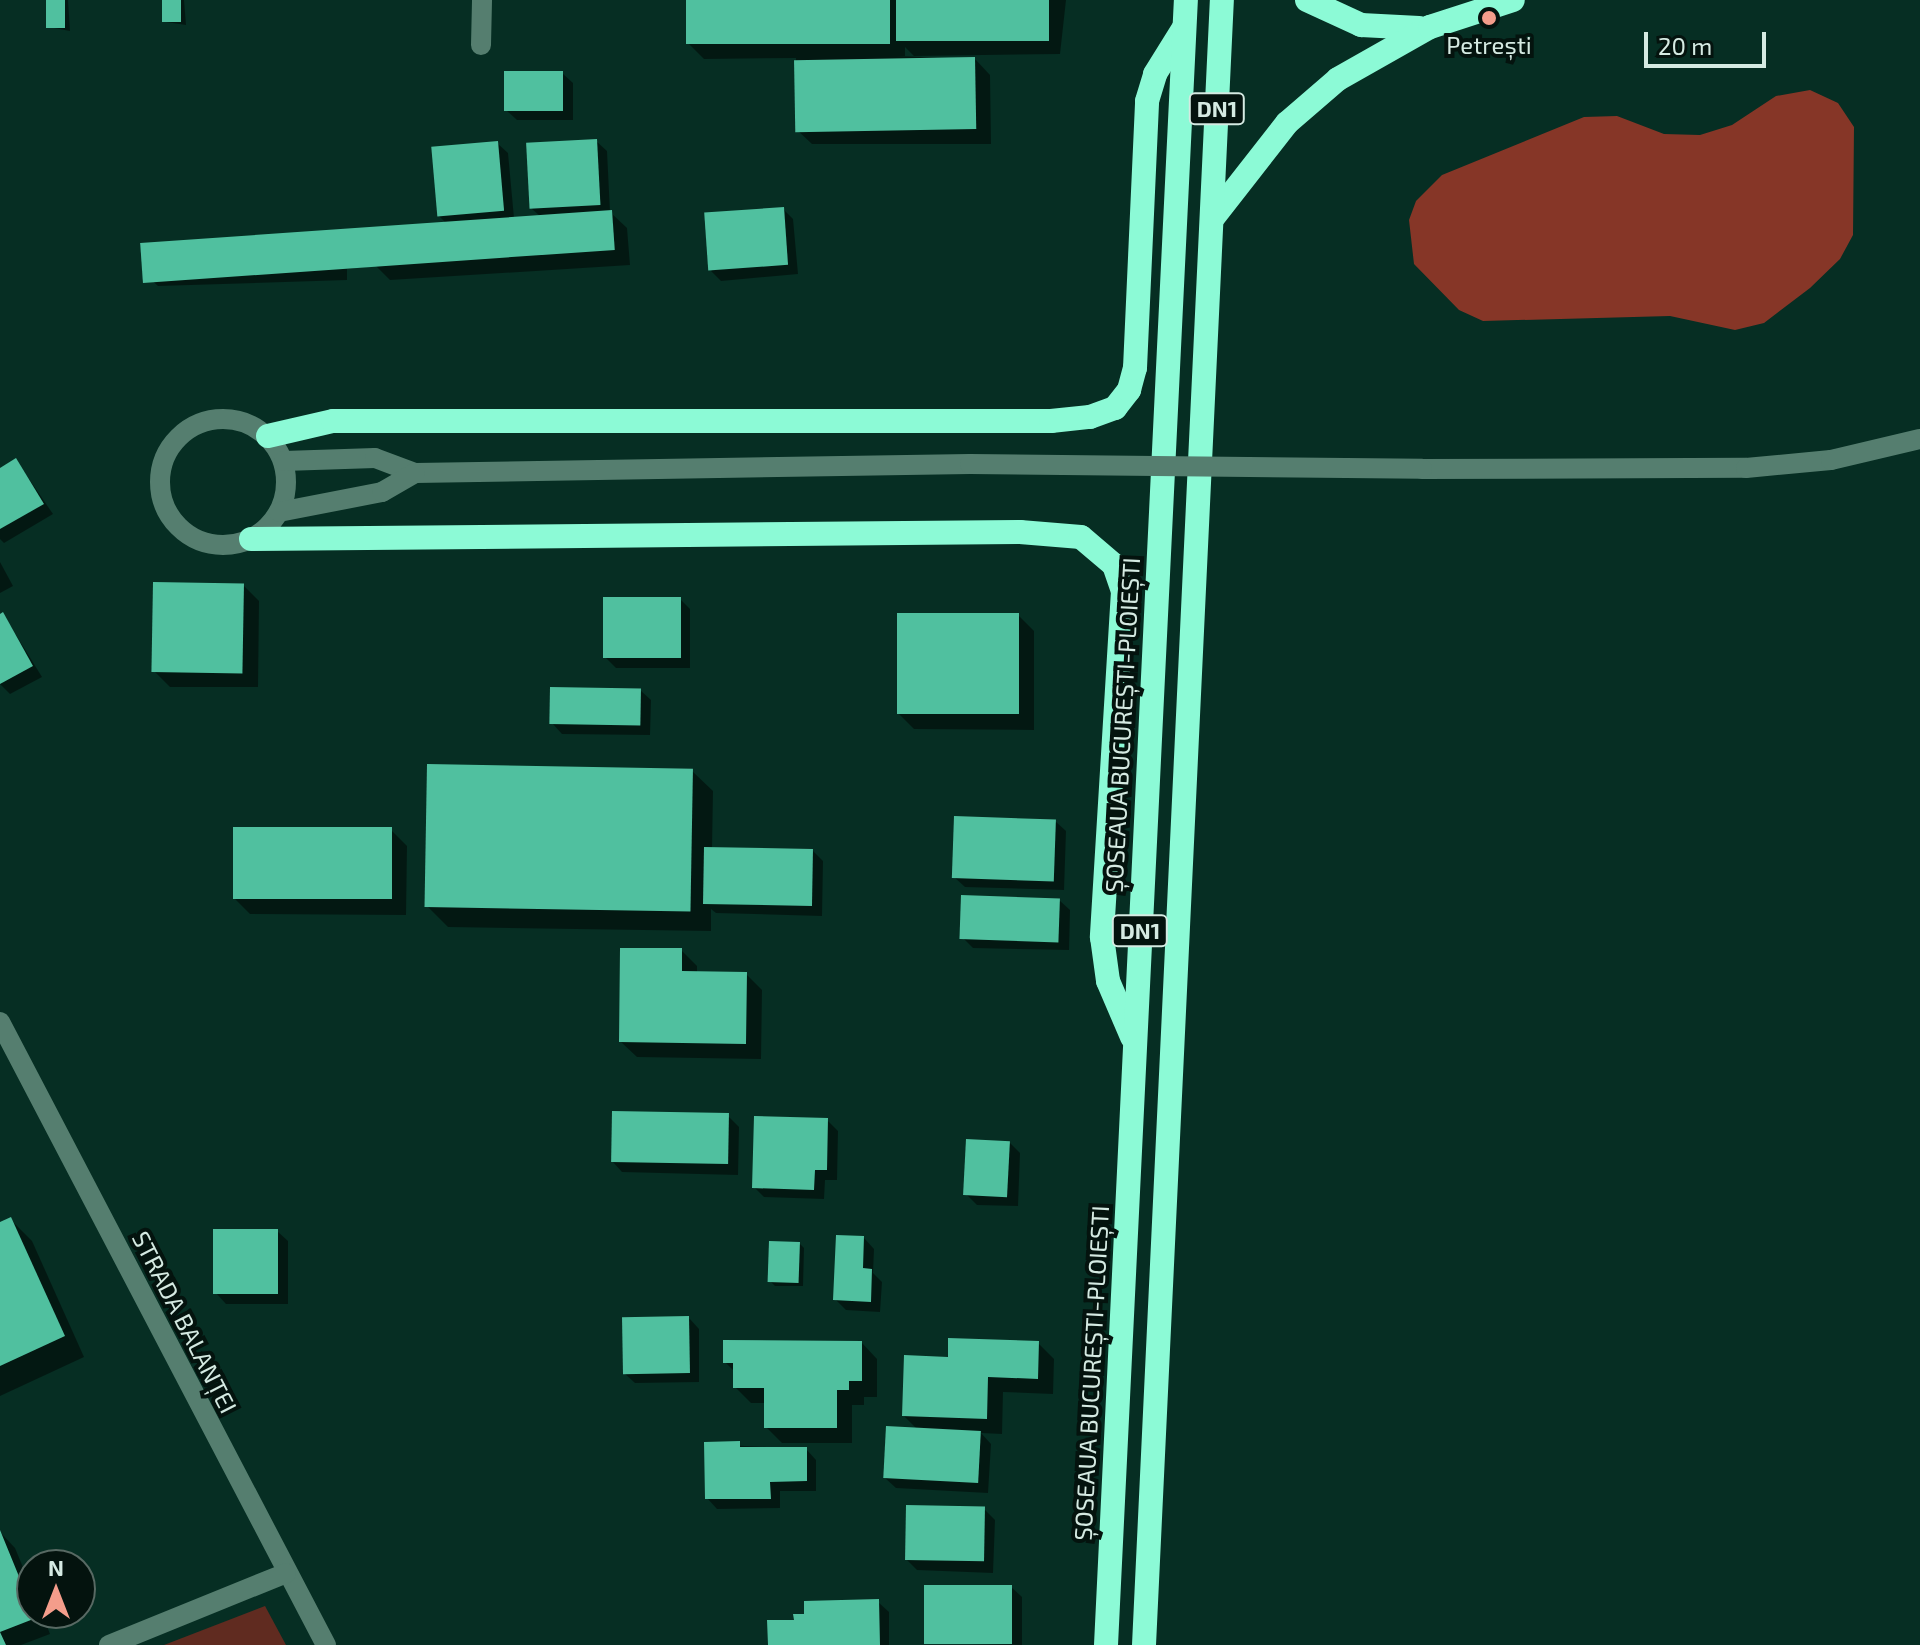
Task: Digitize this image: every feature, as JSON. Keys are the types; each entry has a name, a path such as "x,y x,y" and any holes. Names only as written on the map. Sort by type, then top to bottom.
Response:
{"highway":[{"name":"ȘOSEAUA BUCUREȘTI-PLOIEȘTI","path":"1106,1645 1186,0"},
{"name":"DN1","path":"1144,1645 1222,0"},
{"path":"1307,0 1361,25 1430,27"},
{"path":"1212,219 1301,109 1360,64 1430,27 1513,0"},
{"path":"268,436 333,421 1051,421 1090,417 1115,408 1129,390 1135,368 1147,101 1155,74 1184,27"},
{"path":"251,539 1056,532 1091,543 1114,565 1123,591 1102,937 1108,981 1135,1042"}],"street":[{"path":"481,45 482,0"},
{"path":"207,420 243,421 268,436 284,461 279,512 266,530 251,539 212,545 192,537 164,506 163,463 187,430 207,420"},
{"path":"284,461 375,458 415,473 970,464 1422,469 1746,468 1831,460 1920,439"},
{"path":"279,512 382,492 415,473"},
{"name":"STRADA BALANȚEI","path":"0,1022 326,1645"},
{"path":"109,1645 286,1573"}],"shaded area":[{"path":"1810,90 1838,103 1854,127 1853,235 1840,259 1810,288 1764,323 1735,330 1670,316 1483,321 1459,310 1414,264 1409,220 1416,201 1442,175 1584,117 1617,116 1664,134 1700,135 1732,125 1776,96"},
{"path":"265,1606 286,1645 164,1645"}],"building":[{"path":"46,0 65,0 65,28 46,28"},
{"path":"162,0 181,0 181,22 162,22"},
{"path":"686,0 890,0 890,44 686,44"},
{"path":"896,0 1049,0 1049,41 896,41"},
{"path":"975,57 976,129 795,132 794,60"},
{"path":"504,71 563,71 563,111 504,111"},
{"path":"597,139 600,205 530,209 526,143"},
{"path":"498,141 504,211 437,217 431,147"},
{"path":"784,207 788,265 708,270 704,213"},
{"path":"612,210 615,250 143,283 140,243"},
{"path":"16,458 44,504 0,529 0,468"},
{"path":"153,582 244,584 242,674 151,672"},
{"path":"603,597 681,597 681,658 603,658"},
{"path":"3,612 33,666 0,684 0,614"},
{"path":"897,613 1019,613 1019,714 897,714"},
{"path":"550,687 641,689 640,726 549,724"},
{"path":"427,764 693,769 690,912 425,907"},
{"path":"954,816 1056,820 1054,882 952,878"},
{"path":"233,827 392,827 392,899 233,899"},
{"path":"704,847 813,849 812,906 703,904"},
{"path":"961,895 1060,898 1058,942 959,939"},
{"path":"620,948 682,948 682,971 747,972 746,1044 619,1042"},
{"path":"612,1111 729,1113 728,1164 611,1162"},
{"path":"754,1116 828,1118 827,1170 815,1170 814,1190 752,1188"},
{"path":"966,1139 1010,1141 1007,1197 963,1195"},
{"path":"11,1217 65,1336 0,1366 0,1222"},
{"path":"213,1229 278,1229 278,1294 213,1294"},
{"path":"836,1235 864,1236 863,1268 872,1269 871,1302 833,1300"},
{"path":"769,1241 800,1242 799,1283 768,1282"},
{"path":"689,1316 690,1373 623,1374 622,1317"},
{"path":"948,1338 1039,1341 1038,1379 988,1377 987,1419 902,1416 904,1355 948,1357"},
{"path":"723,1340 862,1341 862,1381 849,1381 849,1390 837,1390 837,1428 764,1428 764,1388 733,1388 733,1363 723,1363"},
{"path":"886,1426 981,1431 978,1483 883,1478"},
{"path":"740,1441 740,1447 807,1447 807,1481 770,1482 771,1499 705,1499 704,1442"},
{"path":"906,1505 985,1506 984,1561 905,1560"},
{"path":"0,1530 16,1569 16,1626 0,1632"},
{"path":"924,1585 1012,1585 1012,1644 924,1644"},
{"path":"879,1599 880,1645 768,1645 767,1620 794,1620 793,1614 804,1614 804,1601"}],"place":[{"name":"Petrești","path":"1489,18"}]}
